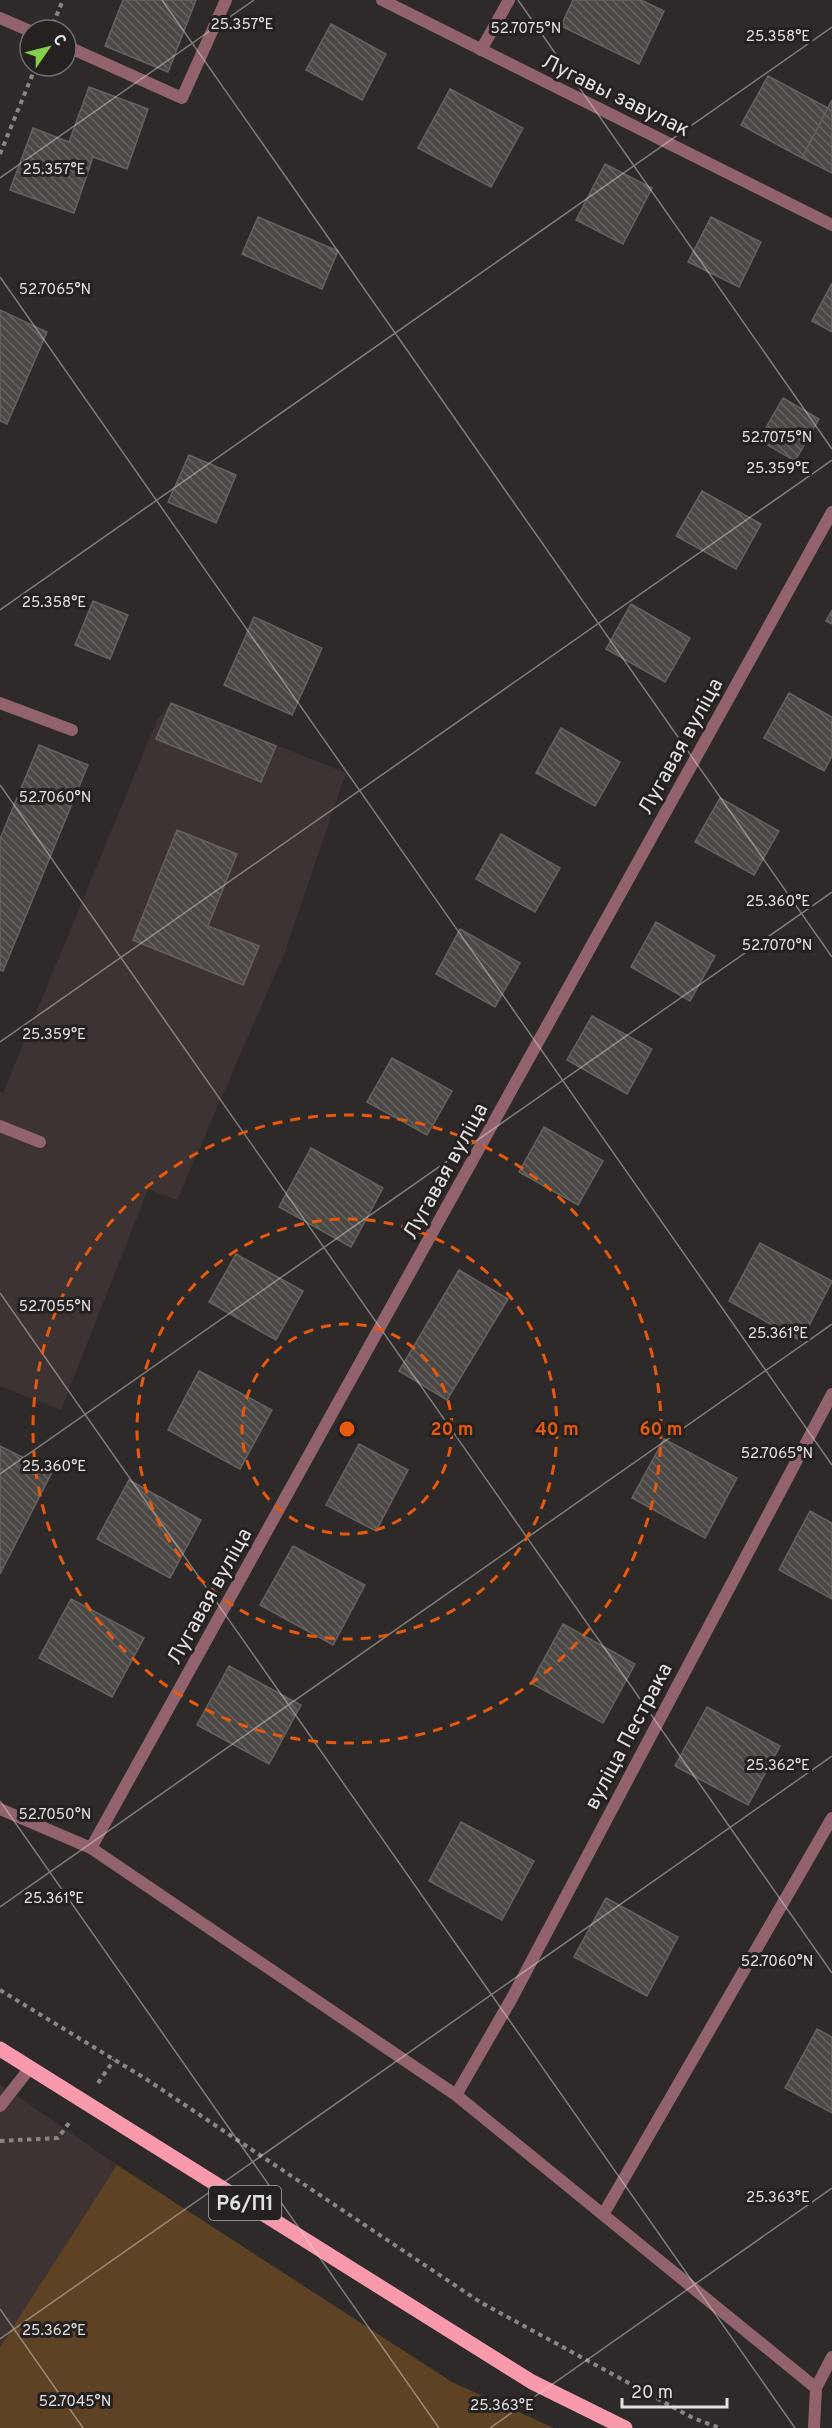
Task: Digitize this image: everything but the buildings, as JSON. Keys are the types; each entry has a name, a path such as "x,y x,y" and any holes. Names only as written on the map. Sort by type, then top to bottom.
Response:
{"main road":[{"name":"Р6/П1","path":"0,2049 532,2382 625,2428"}],"street":[{"path":"78,51 182,98 226,0"},
{"name":"Лугавы завулак","path":"382,0 832,225"},
{"path":"482,50 509,0"},
{"path":"0,18 18,25"},
{"name":"Лугавая вуліца","path":"91,1848 832,512"},
{"path":"0,703 72,730"},
{"path":"0,1126 40,1142"},
{"name":"вуліца Пестрака","path":"456,2095 512,1998 832,1394"},
{"path":"0,1809 91,1848 456,2095 604,2213 816,2388"},
{"path":"604,2213 832,1818"},
{"path":"0,2106 30,2068"},
{"path":"814,2428 816,2388 832,2357"}],"path":[{"path":"56,18 63,0"},
{"path":"0,154 31,78"},
{"path":"0,1990 146,2079 480,2302 693,2418 720,2428"},
{"path":"0,2141 58,2138"}],"shaded area":[{"path":"171,703 346,773 284,954 177,1200 148,1189 61,1410 0,1386 0,1092 3,1093 158,718"},
{"path":"0,2084 117,2165 0,2347"},
{"path":"117,2165 452,2382 554,2428 0,2428 0,2347"}]}
